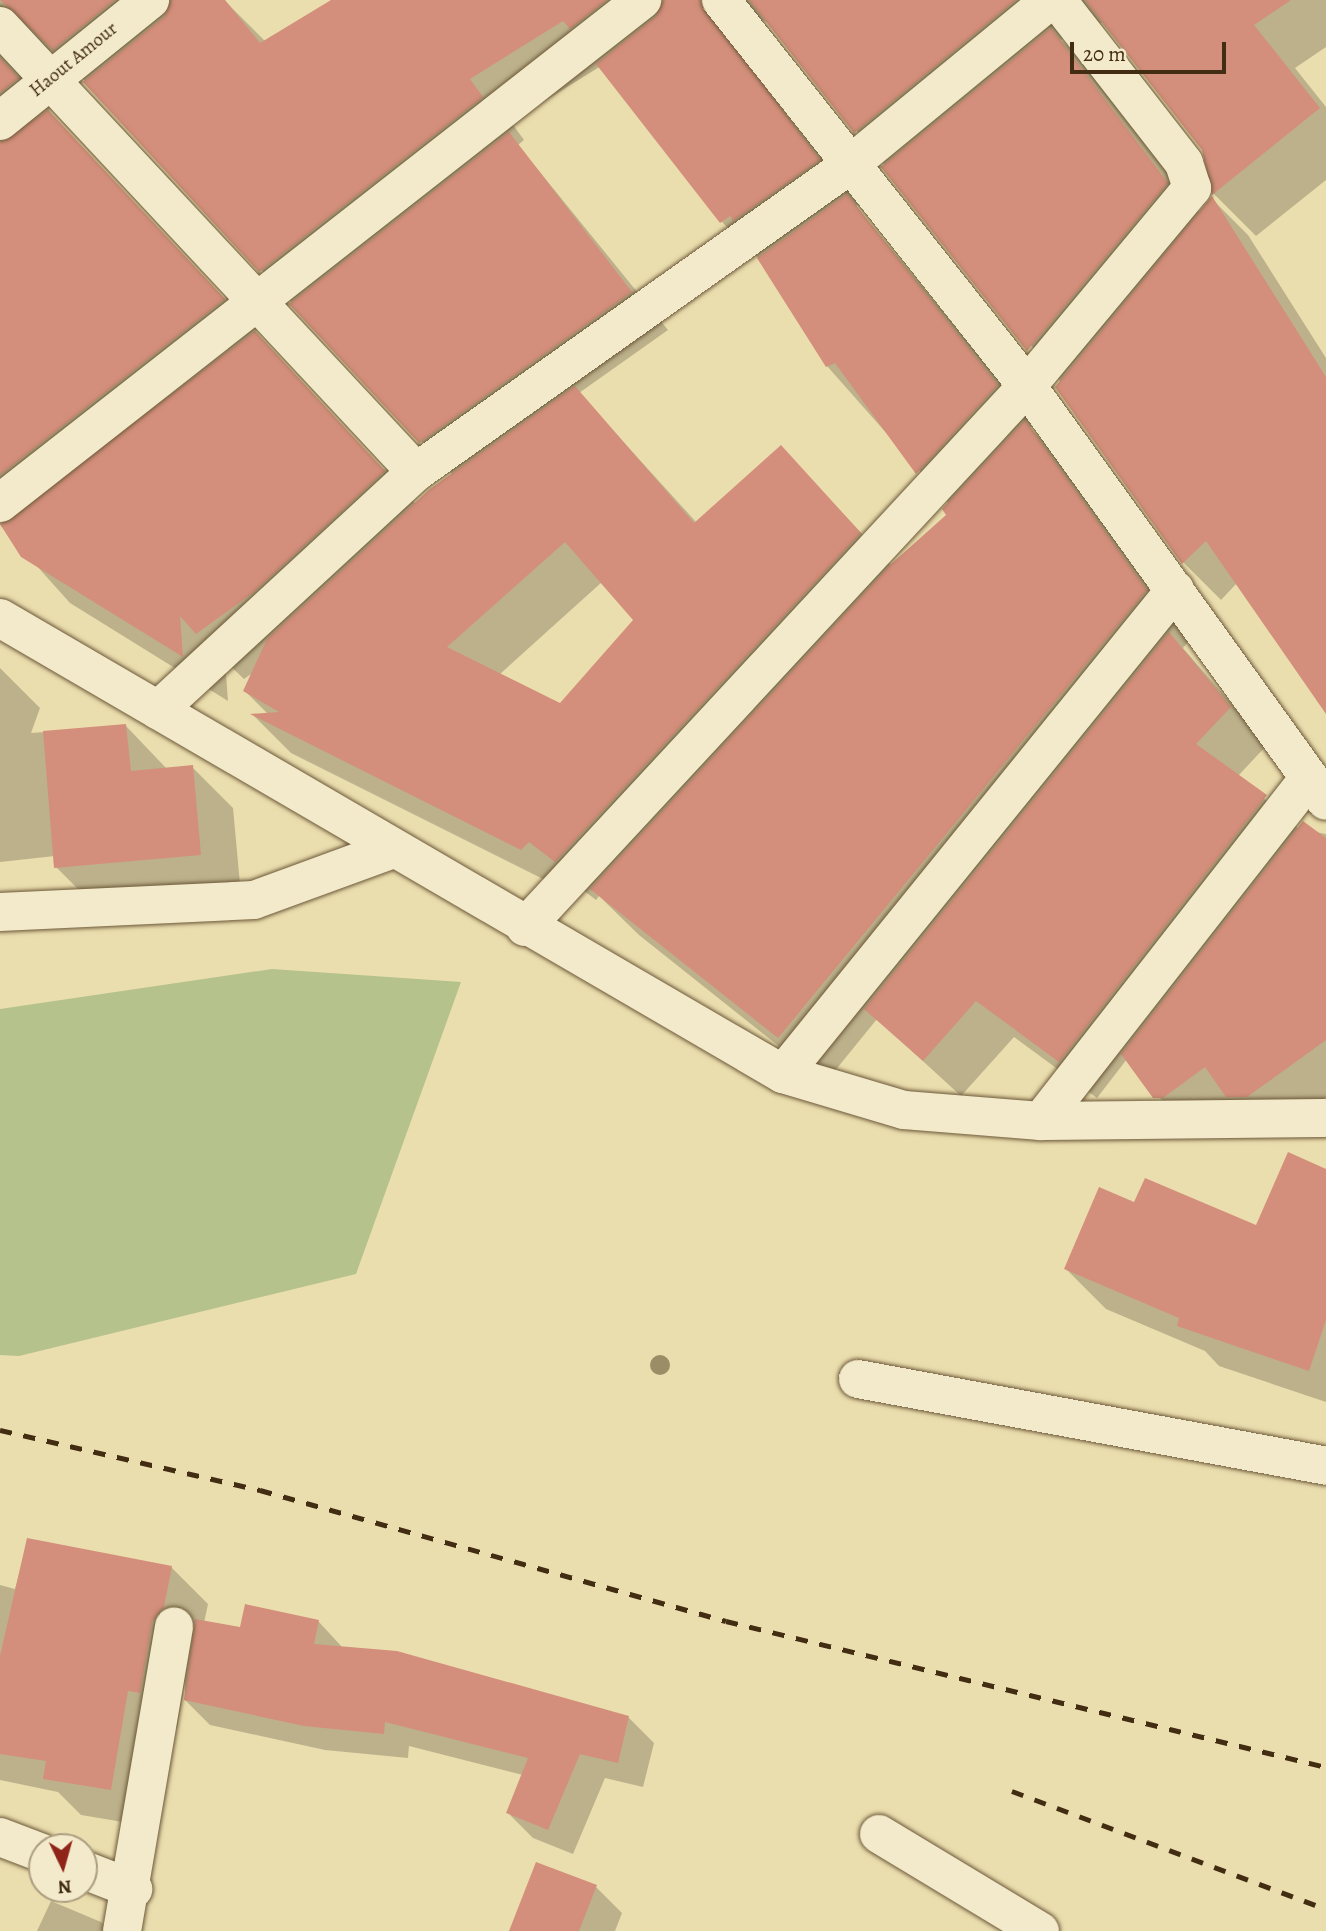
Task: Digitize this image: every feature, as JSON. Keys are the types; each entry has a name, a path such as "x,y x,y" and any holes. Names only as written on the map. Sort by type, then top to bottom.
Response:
{"street":[{"name":"Haout Amour","path":"0,121 49,78 150,0"},
{"path":"0,503 642,0"},
{"path":"721,0 847,167 1027,386 1317,790 1041,1121"},
{"path":"158,710 416,472 847,167 1050,0"},
{"path":"525,927 1027,386 1192,188 1184,163 1058,0"},
{"path":"0,26 416,472"},
{"path":"783,1074 1175,590"},
{"path":"0,618 525,927 783,1074 904,1110 1041,1121 1326,1118"},
{"path":"0,912 254,900 393,849"},
{"path":"858,1379 1326,1466"},
{"path":"122,1931 133,1889 174,1626"},
{"path":"879,1834 1040,1931"},
{"path":"0,1837 28,1848"},
{"path":"98,1875 133,1889"}],"green space":[{"path":"272,969 461,982 356,1274 19,1356 0,1355 0,1009"}],"building":[{"path":"0,0 115,0 53,50"},
{"path":"171,0 225,0 260,43 331,0 607,0 570,29 563,21 470,79 483,97 259,272 83,82 164,17"},
{"path":"663,0 700,0 820,160 733,221 730,216 720,223 596,64 655,17"},
{"path":"749,0 1016,0 854,133"},
{"path":"1085,0 1291,0 1254,25 1320,108 1212,195 1202,150"},
{"path":"1051,28 1168,183 1027,351 881,167"},
{"path":"0,58 19,78 0,93"},
{"path":"48,110 225,299 0,475 0,142"},
{"path":"509,132 632,292 419,443 289,304"},
{"path":"847,194 998,385 916,474 835,363 826,367 757,258"},
{"path":"1212,196 1326,377 1326,714 1206,541 1182,564 1055,387"},
{"path":"255,331 385,471 254,592 196,634 180,616 183,657 21,557 0,524"},
{"path":"575,386 694,523 781,445 861,533 555,862 529,842 521,850 250,714 279,712 243,691 267,639 430,489","holes":["565,542 633,620 560,703 447,647"]},
{"path":"1025,420 1147,590 778,1038 590,889 890,565 946,515 942,509"},
{"path":"1169,632 1231,707 1196,744 1267,795 1059,1062 976,1001 923,1061 864,1009"},
{"path":"126,724 131,771 193,765 201,855 54,868 43,731"},
{"path":"1303,821 1326,838 1326,1040 1247,1097 1226,1097 1205,1067 1163,1098 1153,1098 1121,1054"},
{"path":"1288,1152 1326,1169 1326,1320 1309,1371 1177,1326 1179,1318 1064,1269 1099,1187 1134,1202 1145,1178 1256,1225"},
{"path":"27,1538 172,1566 164,1607 152,1622 140,1693 128,1691 111,1790 43,1779 46,1761 0,1754 0,1656"},
{"path":"245,1604 319,1620 314,1644 397,1651 629,1716 618,1763 580,1754 548,1830 506,1813 528,1758 385,1722 384,1734 304,1726 184,1700 195,1619 240,1627"},
{"path":"536,1862 597,1885 579,1931 509,1931"}],"railway":[{"path":"0,1430 260,1490 726,1621 1326,1767"},
{"path":"1012,1791 1326,1909"}]}
